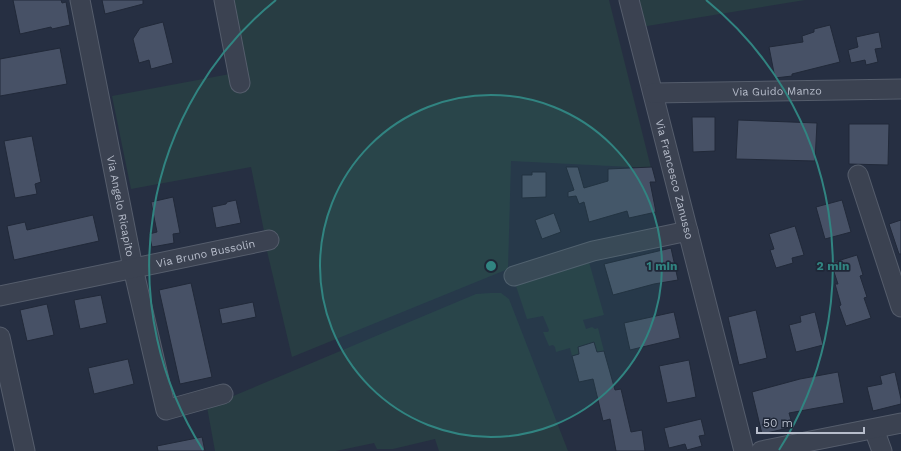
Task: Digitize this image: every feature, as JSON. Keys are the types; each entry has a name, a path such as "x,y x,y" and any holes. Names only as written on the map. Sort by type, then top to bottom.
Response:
{"street":[{"name":"Via Angelo Ricapito","path":"80,0 133,268 166,410 223,394"},
{"path":"224,0 240,83"},
{"name":"Via Francesco Zanusso","path":"629,0 744,451"},
{"name":"Via Guido Manzo","path":"653,93 901,89"},
{"path":"858,175 901,307"},
{"path":"514,276 593,251 688,231"},
{"name":"Via Bruno Bussolin","path":"0,296 269,240"},
{"path":"0,337 25,451"},
{"path":"761,451 901,423"},
{"path":"874,428 882,451"}],"green space":[{"path":"231,0 609,0 651,168 511,161 508,269 292,357 267,251 273,238 265,236 251,167 131,189 112,96 246,71"},
{"path":"634,0 805,0 641,27"},
{"path":"589,262 604,315 583,320 586,329 592,327 595,329 598,328 604,351 597,352 594,343 578,347 579,354 572,356 570,348 556,352 553,345 549,346 543,332 548,332 549,330 543,316 527,319 516,286"},
{"path":"501,293 509,299 568,451 439,451 435,439 393,449 377,449 374,443 336,451 215,451 207,407 476,294"}],"building":[{"path":"13,0 61,0 62,3 66,2 70,25 52,29 51,27 20,34"},
{"path":"102,0 143,0 143,4 105,14"},
{"path":"163,22 173,63 151,69 149,60 139,63 133,39 140,28"},
{"path":"830,25 840,62 792,74 792,76 775,78 769,47 803,42 802,36 814,32 814,29"},
{"path":"879,32 882,48 875,49 878,62 866,65 865,60 851,63 848,50 858,47 856,37"},
{"path":"60,48 67,84 0,96 0,59"},
{"path":"692,117 715,117 715,151 693,152"},
{"path":"738,120 817,123 815,161 736,159"},
{"path":"849,124 889,124 888,165 849,164"},
{"path":"32,136 41,182 35,184 37,194 15,198 4,141"},
{"path":"566,167 578,167 584,188 608,181 608,169 652,167 656,182 650,182 656,212 629,218 627,211 589,222 584,202 579,204 576,196 568,197 568,192 574,190"},
{"path":"532,172 546,172 546,197 522,198 522,175 532,175"},
{"path":"173,197 180,233 173,234 174,243 152,247 149,234 157,232 151,202"},
{"path":"236,200 241,223 216,228 212,207"},
{"path":"842,200 851,232 825,239 816,207"},
{"path":"554,213 561,232 542,239 535,220"},
{"path":"93,215 99,241 14,260 7,226 25,222 27,230"},
{"path":"901,220 901,254 899,254 889,224"},
{"path":"795,226 804,255 792,258 793,263 776,268 770,250 774,249 769,234"},
{"path":"671,248 678,280 654,284 613,295 604,264"},
{"path":"857,255 863,275 860,276 867,297 864,298 871,318 846,326 839,306 841,305 835,284 838,284 831,263"},
{"path":"191,283 212,377 180,384 159,290"},
{"path":"101,295 107,323 80,329 74,300"},
{"path":"253,302 256,317 222,324 219,309"},
{"path":"47,304 54,335 27,341 20,310"},
{"path":"756,310 767,358 739,365 728,317"},
{"path":"674,312 680,338 630,350 624,323"},
{"path":"815,312 823,345 796,352 789,325 801,322 800,316"},
{"path":"594,342 597,352 604,351 615,390 621,389 631,432 642,430 645,451 616,451 610,419 603,421 593,379 579,382 572,356 579,354 578,347"},
{"path":"128,359 134,384 94,394 88,368"},
{"path":"689,360 696,397 667,403 659,366"},
{"path":"838,372 844,403 789,413 793,427 762,434 752,392 800,379"},
{"path":"895,372 901,404 873,411 867,387 882,384 880,376"},
{"path":"701,419 705,435 699,436 702,446 687,450 685,444 669,448 664,428"},
{"path":"202,437 205,451 158,451 157,446"}]}
